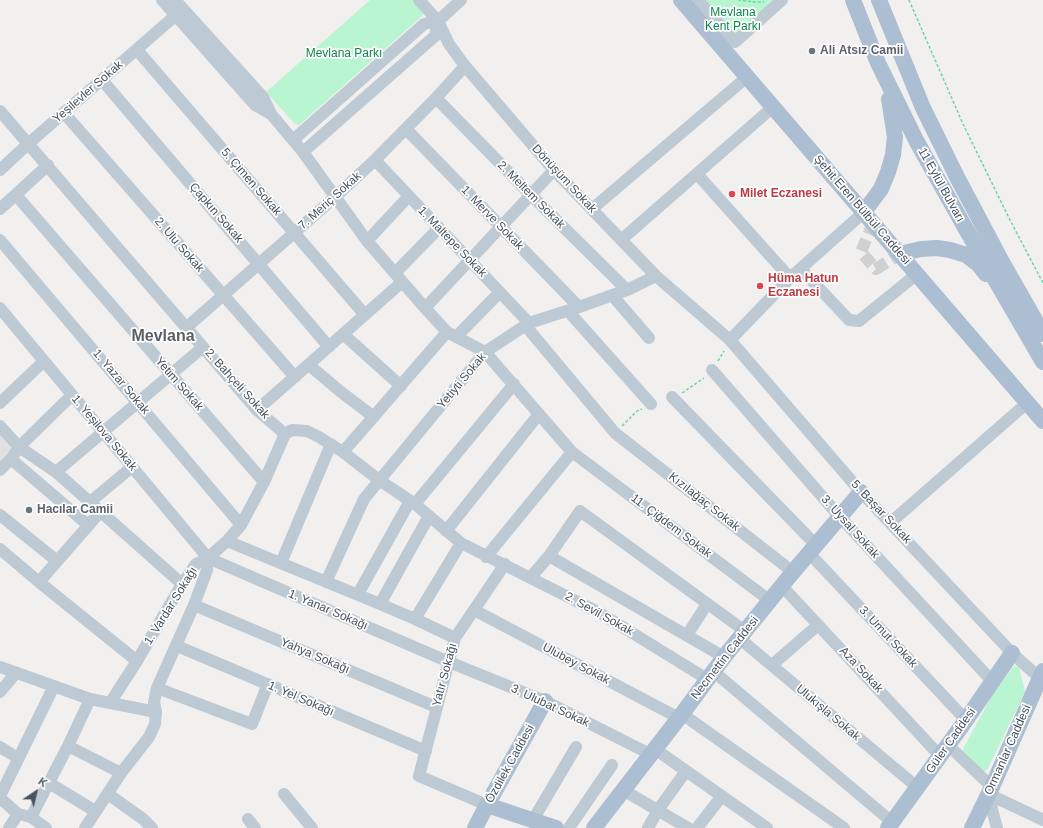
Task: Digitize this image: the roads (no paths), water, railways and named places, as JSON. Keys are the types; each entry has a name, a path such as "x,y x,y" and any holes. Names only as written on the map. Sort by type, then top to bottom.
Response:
{"main road":[{"name":"Şehit Eren Bülbül Caddesi","path":"681,0 1043,421"},
{"name":"11 Eylül Bulvarı","path":"853,0 878,63 917,142 1043,362"},
{"name":"11 Eylül Bulvarı","path":"879,0 923,108 1002,262 1043,334"},
{"path":"864,212 881,189 893,155 896,137 891,105 878,63"},
{"path":"900,254 921,249 937,248 966,255 979,265 1007,299"},
{"name":"Necmettin Caddesi","path":"594,828 769,600 861,492"},
{"name":"Güler Caddesi","path":"890,825 966,720 1012,653"},
{"name":"Ormanlar Caddesi","path":"972,828 1042,676"},
{"name":"Özdilek Caddesi","path":"475,828 545,701"},
{"path":"487,804 556,828"}],"street":[{"path":"162,0 178,8 263,98 271,114 303,152 367,241 425,308 452,335 485,352"},
{"name":"Dönüşüm Sokak","path":"419,0 438,21 449,44 465,66 554,170 656,276 730,340"},
{"path":"293,140 424,24 438,21 461,0"},
{"path":"698,0 735,42 782,0"},
{"name":"Yeşilevler Sokak","path":"0,170 29,143 137,50 178,8"},
{"path":"303,152 435,36 438,21"},
{"name":"5. Çimen Sokak","path":"137,50 365,315"},
{"name":"7. Meriç Sokak","path":"187,327 375,160 465,66"},
{"path":"592,209 747,78"},
{"name":"Çapkın Sokak","path":"102,80 329,347"},
{"name":"2. Meltem Sokak","path":"436,98 627,290"},
{"path":"621,240 773,107"},
{"name":"2. Bahçeli Sokak","path":"0,111 48,165 257,410 285,434"},
{"name":"2. Ulu Sokak","path":"64,113 294,377"},
{"name":"1. Merve Sokak","path":"406,129 501,227 573,309 651,404"},
{"name":"1. Maltepe Sokak","path":"375,160 500,292 527,324"},
{"path":"0,209 48,165"},
{"path":"425,308 554,170"},
{"path":"697,174 790,278"},
{"name":"Yetim Sokak","path":"16,195 264,482"},
{"path":"367,241 409,196"},
{"path":"730,340 790,278 864,212"},
{"path":"257,410 365,315 439,228"},
{"name":"1. Yazar Sokak","path":"0,240 241,525"},
{"path":"801,269 850,320 859,321 917,274"},
{"name":"Yetiyti Sokak","path":"326,582 364,498 485,352 527,324 627,290 656,276"},
{"path":"344,452 401,386 452,335 500,292"},
{"path":"612,295 649,338"},
{"name":"1. Yeşilova Sokak","path":"0,308 208,558"},
{"name":"Kızılağaç Sokak","path":"527,324 615,433 793,572"},
{"path":"343,334 401,386"},
{"name":"5. Başar Sokak","path":"730,340 861,492 1012,653 1042,676"},
{"path":"56,472 203,347"},
{"name":"11. Çiğdem Sokak","path":"485,352 572,452 769,600"},
{"path":"0,403 44,361"},
{"path":"309,365 374,417"},
{"name":"3. Uysal Sokak","path":"712,370 840,517 992,681"},
{"path":"358,594 412,502 514,384"},
{"path":"0,470 11,459 19,447 72,395"},
{"name":"3. Umut Sokak","path":"672,397 812,549 966,720"},
{"path":"890,523 1028,403"},
{"path":"446,531 539,414"},
{"path":"0,426 19,447 56,472 182,584"},
{"path":"285,434 292,430 307,431 331,444 344,452 379,480 412,502 460,543 486,557 572,452"},
{"name":"1. Vardar Sokağı","path":"110,703 137,661 182,584 196,564 208,558 227,541 241,525 264,482 285,434"},
{"path":"282,563 331,444"},
{"path":"11,459 88,525"},
{"path":"90,502 132,467"},
{"path":"39,582 101,511"},
{"name":"Ulukışla Sokak","path":"549,556 580,511 707,604 742,635 772,666 917,787"},
{"path":"0,515 57,561"},
{"path":"380,604 429,516"},
{"path":"227,541 358,594 455,638"},
{"path":"415,619 460,543"},
{"path":"0,548 39,582 137,661"},
{"path":"531,577 549,556 724,657"},
{"name":"2. Sevil Sokak","path":"486,557 505,564 600,613 710,675 890,825"},
{"path":"85,828 121,773 149,737 155,724 156,712 154,702 157,688 194,605 207,570 208,558"},
{"name":"1. Yanar Sokağı","path":"208,558 449,662"},
{"name":"Yatır Sokağı","path":"487,804 418,776 426,751 436,707 455,638 505,564"},
{"name":"Aza Sokak","path":"781,585 818,625 944,750 990,790"},
{"path":"686,635 707,604"},
{"name":"Yahya Sokağı","path":"194,605 436,707"},
{"name":"Ulubey Sokak","path":"474,610 680,716 844,828"},
{"path":"772,666 818,625"},
{"name":"1. Yel Sokağı","path":"177,646 426,751"},
{"name":"3. Ulubat Sokak","path":"449,662 545,701 652,752 686,771 767,828"},
{"path":"0,668 90,699 156,712"},
{"path":"0,692 16,673"},
{"path":"157,688 252,724 268,684"},
{"path":"46,828 31,817 18,814 0,797 54,686"},
{"path":"31,817 68,746 90,699"},
{"path":"68,746 121,773"},
{"path":"0,747 18,758"},
{"path":"533,820 576,747"},
{"path":"569,828 612,764"},
{"path":"648,828 658,810 686,771"},
{"path":"49,782 95,812"},
{"path":"623,790 688,828"},
{"path":"990,790 1043,820"},
{"path":"990,790 997,828"},
{"path":"108,794 143,819 152,828"},
{"path":"284,794 312,828"},
{"path":"697,828 722,796"},
{"path":"0,821 10,828 18,814"}],"tunnel":[{"path":"873,223 861,252 876,269 900,254"}],"place":[{"name":"Ali Atsız Camii","path":"812,51"},
{"name":"Milet Eczanesi","path":"732,194"},
{"name":"Hüma Hatun Eczanesi","path":"760,286"},
{"name":"Hacılar Camii","path":"29,510"}],"district":[{"name":"Mevlana","path":"163,337"}],"park label":[{"name":"Mevlana Kent Parkı","path":"733,20"},
{"name":"Mevlana Parkı","path":"344,54"}]}
